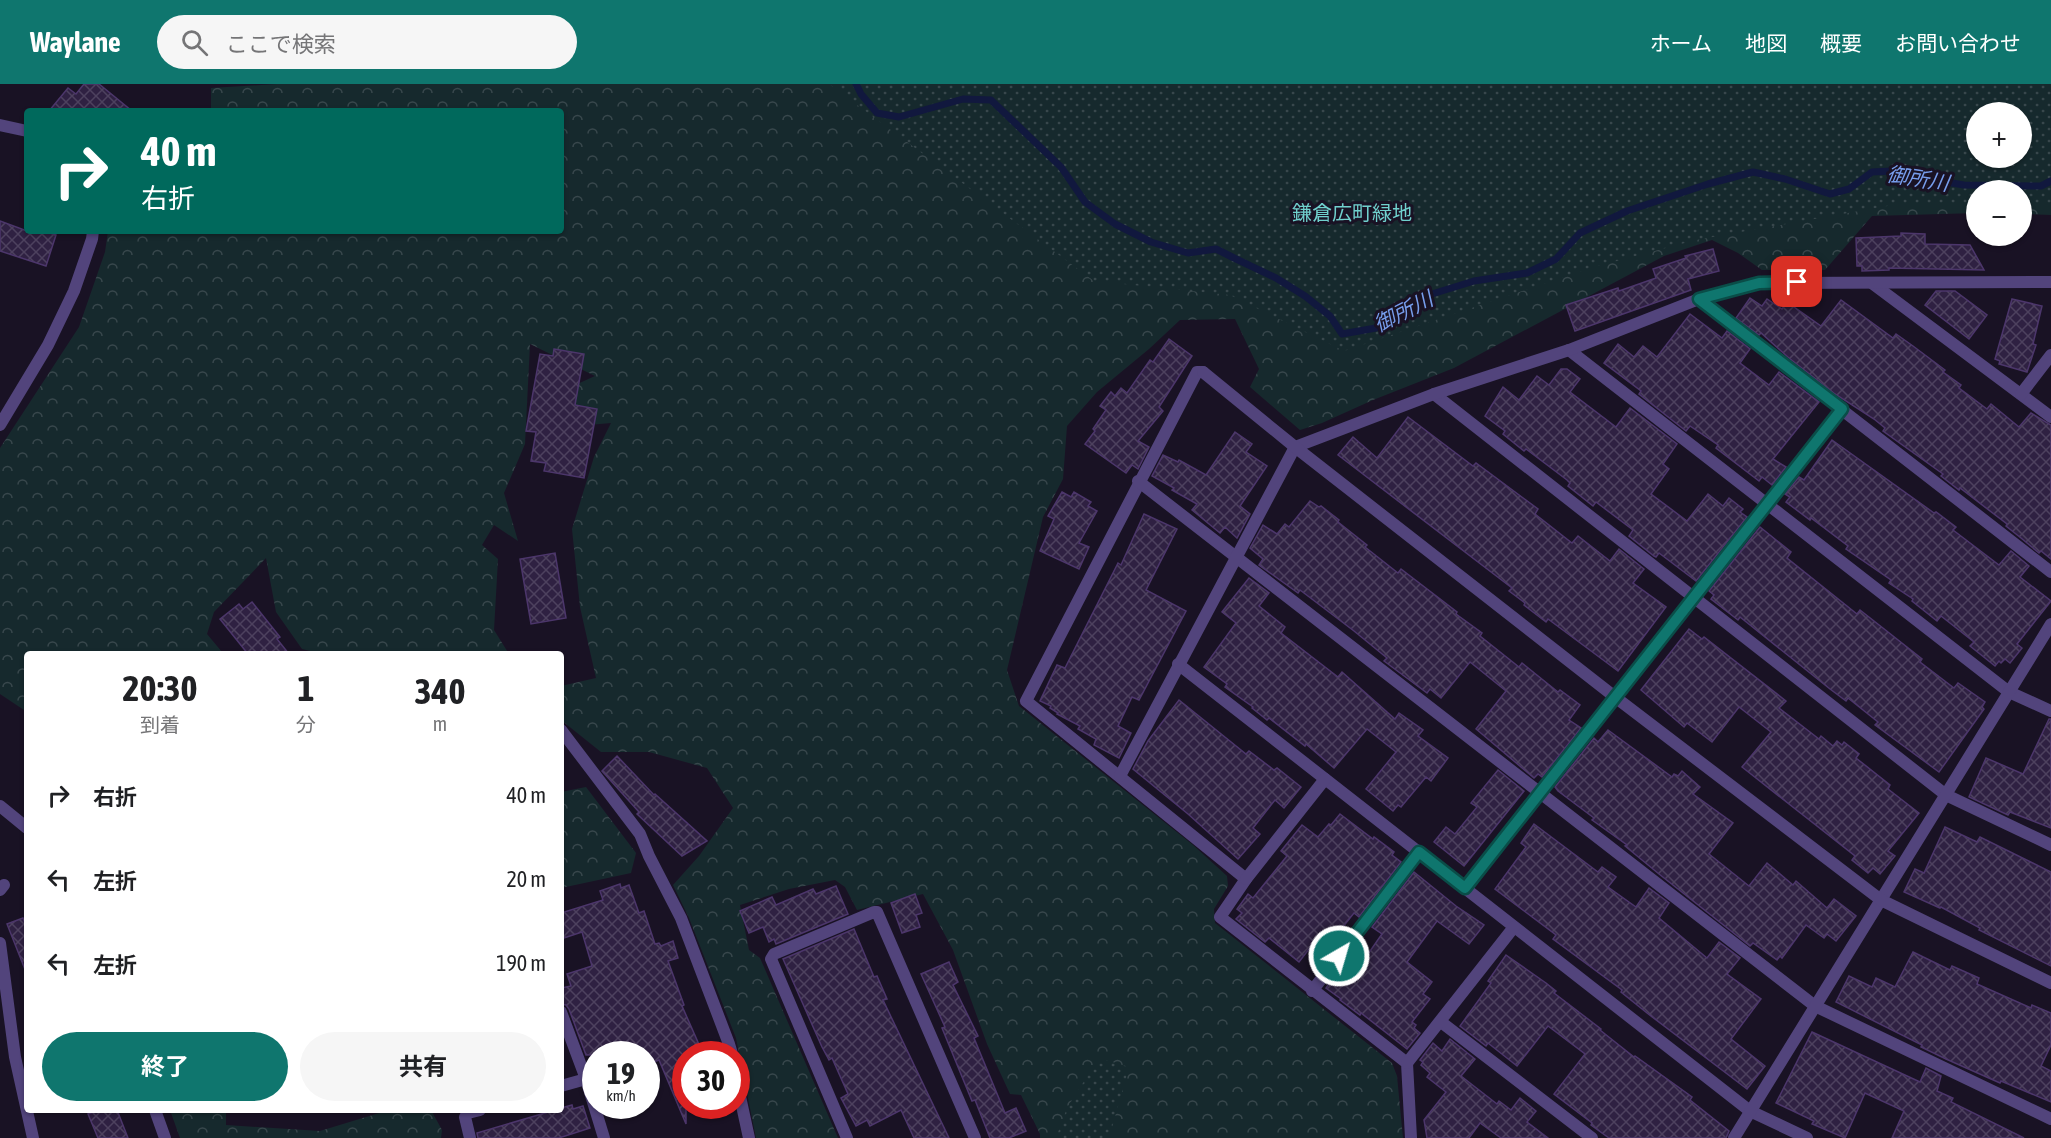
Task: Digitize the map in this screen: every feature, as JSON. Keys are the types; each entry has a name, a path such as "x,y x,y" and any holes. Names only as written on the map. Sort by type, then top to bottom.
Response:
{"street":[{"path":"0,125 24,130"},
{"path":"0,425 48,345 74,291 93,234"},
{"path":"1120,776 1295,447 1434,394 1569,350 1699,299 1759,283 1816,281 1873,284 2051,282"},
{"path":"1873,284 2051,417"},
{"path":"1699,299 2051,572"},
{"path":"1569,350 2009,692 2051,711"},
{"path":"2021,394 2051,355"},
{"path":"1246,879 1026,700 1197,372 1203,372 1295,447 1616,697 1881,900 2051,983"},
{"path":"1434,394 1946,795 2051,845"},
{"path":"1465,888 1842,409"},
{"path":"1138,482 1815,1006 2051,1119"},
{"path":"1734,1138 2051,624"},
{"path":"1178,664 1750,1111 1807,1138"},
{"path":"564,734 640,834 681,918 728,1041"},
{"path":"1325,779 1246,879 1220,917 1407,1063"},
{"path":"0,806 24,826"},
{"path":"1312,990 1419,852"},
{"path":"847,1138 771,959 774,954 877,912 975,1138"},
{"path":"1412,1138 1407,1063 1514,927"},
{"path":"0,942 15,1057 24,1098"},
{"path":"564,1020 582,1068"},
{"path":"1441,1022 1592,1138"},
{"path":"564,1085 582,1080"},
{"path":"27,1113 33,1138"},
{"path":"156,1113 165,1138"},
{"path":"468,1113 465,1117 470,1138"},
{"path":"598,1119 604,1138"},
{"path":"745,1119 749,1138"}],"green space":[{"path":"277,84 895,84 1443,279 1966,189 1966,213 1872,216 1825,270 1762,270 1738,253 1712,240 1664,256 1454,368 1300,430 1250,387 1259,369 1235,319 1180,320 1097,392 1067,426 1063,479 1043,517 1007,670 1019,706 1193,845 1227,876 1228,886 1214,909 1215,923 1392,1063 1397,1076 1403,1138 1040,1138 1021,1095 1010,1094 987,1044 953,950 923,894 857,910 845,887 835,880 789,889 740,905 749,950 760,958 838,1138 756,1138 750,1108 750,1041 737,1041 689,918 673,885 699,856 733,808 707,768 649,752 601,752 564,722 564,685 596,678 580,607 572,529 594,457 611,423 577,426 569,409 573,386 595,376 530,344 525,444 504,493 518,541 494,525 482,545 498,559 494,630 507,651 310,651 302,649 276,612 266,558 214,612 207,634 221,651 24,651 24,710 0,694 0,448 79,327 105,252 108,234 564,234 564,108 211,108 211,88"},
{"name":"鎌倉広町緑地","path":"829,84 2051,84 2051,203 2032,203 2032,180 1966,180 1966,203 1904,203 1696,240 1594,267 1344,351 1230,295 1094,281"},
{"path":"2051,174 2051,215 2032,214 2032,180 2016,180"},
{"path":"586,787 636,853 631,873 564,887 564,791"},
{"path":"1099,1058 1129,1067 1109,1138 1056,1138 1067,1108"},
{"path":"171,1113 226,1113 226,1125 320,1131 379,1113 433,1113 442,1130 441,1138 180,1138"}],"building":[{"path":"84,84 99,84 128,108 51,108 68,88 76,94"},
{"path":"0,221 24,230 24,234 56,235 46,266 0,251"},
{"path":"1901,233 1925,234 1925,244 1971,246 1984,270 1889,268 1889,270 1862,271 1862,266 1857,266 1856,238 1901,236"},
{"path":"1713,249 1719,271 1688,279 1691,290 1575,331 1566,305 1618,288 1619,291 1656,278 1653,269 1686,258 1685,256"},
{"path":"1936,291 1955,291 1987,315 1969,339 1925,305"},
{"path":"1750,298 1762,306 1767,299 1782,309 1787,302 1821,326 1841,300 1893,338 1896,334 1913,346 1945,370 1943,372 1961,385 1959,388 1987,409 1991,404 2019,427 2031,413 2051,425 2051,559 2041,551 2039,553 2006,526 2007,524 1883,431 1885,428 1874,419 1835,394 1761,333 1759,335 1736,318"},
{"path":"2012,299 2042,306 2033,344 2036,345 2027,372 1999,364 2000,361 1995,359"},
{"path":"1690,314 1722,338 1727,331 1750,349 1740,363 1769,385 1779,372 1819,402 1773,459 1786,467 1772,485 1762,477 1759,481 1716,448 1718,445 1690,426 1686,431 1639,394 1641,391 1604,363 1618,344 1634,357 1643,346 1657,357"},
{"path":"1169,339 1192,356 1159,407 1163,411 1138,441 1149,447 1138,469 1132,465 1126,473 1085,444 1106,410 1100,406 1111,392 1115,396 1121,388 1127,393 1150,360 1153,362"},
{"path":"554,349 584,354 575,405 597,409 584,478 544,471 546,463 531,461 536,432 526,431 540,354 553,356"},
{"path":"1561,369 1567,369 1580,379 1570,392 1616,427 1630,408 1677,444 1663,464 1669,469 1651,494 1687,521 1708,494 1723,506 1729,498 1743,509 1740,512 1747,517 1696,581 1659,553 1656,557 1654,556 1629,536 1633,530 1596,502 1593,506 1568,486 1570,483 1567,480 1526,449 1524,451 1503,434 1505,431 1485,416 1503,387 1519,400 1537,376 1549,385"},
{"path":"1408,417 1473,466 1476,463 1538,509 1535,514 1572,543 1578,536 1610,561 1619,549 1644,569 1633,583 1666,607 1618,671 1548,619 1546,622 1509,591 1512,588 1338,455 1353,437 1377,458"},
{"path":"1235,432 1252,444 1246,452 1267,466 1240,506 1250,514 1237,538 1225,527 1220,533 1192,510 1197,504 1152,476 1163,455 1178,462 1179,460 1206,475"},
{"path":"1832,440 1934,513 1936,512 1956,527 1953,530 1999,565 2011,551 2029,566 2020,577 2051,601 2017,644 2022,648 2010,663 2005,659 2001,663 1999,661 1995,666 1970,646 1974,642 1941,616 1937,621 1912,601 1913,599 1889,583 1891,580 1846,549 1848,546 1786,502 1790,497 1785,494 1799,477 1804,480"},
{"path":"1062,492 1071,497 1074,492 1091,502 1088,506 1097,511 1079,543 1089,547 1079,569 1040,551 1054,519 1048,516"},
{"path":"1310,501 1321,506 1339,520 1338,522 1367,545 1365,547 1398,573 1401,569 1457,612 1456,614 1482,633 1480,636 1519,667 1522,663 1558,692 1560,690 1580,705 1569,720 1581,728 1542,777 1538,774 1534,778 1476,729 1506,691 1470,662 1441,698 1430,689 1427,693 1384,661 1387,658 1354,631 1300,590 1298,593 1259,565 1263,559 1250,548 1263,525 1277,534 1285,524 1289,527"},
{"path":"1144,514 1177,529 1146,590 1186,611 1139,700 1132,697 1118,726 1131,733 1119,758 1094,745 1096,739 1078,729 1080,726 1057,714 1050,708 1051,706 1040,701 1057,665 1065,668 1118,563 1121,565"},
{"path":"1760,527 1791,552 1787,558 1857,614 1860,610 1922,659 1920,662 1954,688 1958,683 1985,702 1982,707 1984,709 1939,772 1875,725 1878,722 1848,698 1846,701 1740,617 1738,620 1711,599 1714,595 1709,591"},
{"path":"555,553 566,618 531,624 520,559"},
{"path":"1249,578 1269,593 1259,606 1285,627 1281,633 1338,677 1342,672 1395,719 1399,713 1423,730 1418,736 1448,758 1431,781 1426,777 1401,807 1398,805 1393,811 1366,789 1396,752 1367,729 1334,768 1306,744 1305,746 1269,718 1267,720 1204,667 1236,623 1222,612"},
{"path":"252,602 280,637 277,639 287,651 246,651 220,619 239,604 243,609"},
{"path":"1689,629 1702,639 1704,637 1786,701 1779,708 1819,739 1821,736 1833,746 1837,741 1842,745 1844,742 1859,754 1856,758 1890,785 1888,789 1919,813 1888,851 1895,856 1880,874 1873,868 1868,873 1852,860 1855,856 1742,767 1771,732 1739,707 1712,742 1687,723 1684,727 1641,690"},
{"path":"1179,700 1246,754 1249,751 1274,770 1277,768 1301,787 1284,808 1275,800 1253,828 1260,834 1238,859 1133,769 1148,741"},
{"path":"2051,719 2051,828 2010,812 2008,815 1969,797 1986,758 2023,774"},
{"path":"1608,730 1672,777 1674,774 1678,776 1682,771 1700,787 1693,794 1733,823 1709,854 1749,886 1767,863 1793,885 1796,881 1827,908 1834,899 1856,916 1836,941 1827,934 1824,938 1806,925 1782,958 1780,956 1777,960 1753,943 1750,946 1558,791 1555,787 1594,738 1598,742"},
{"path":"617,756 654,795 707,841 682,856 637,814 639,812 602,771"},
{"path":"1498,770 1524,791 1464,866 1434,842 1446,827 1455,834 1477,807 1471,803"},
{"path":"1340,814 1394,852 1392,855 1401,862 1359,917 1354,913 1330,943 1320,935 1299,962 1269,938 1265,942 1236,919 1242,913 1237,909 1248,894 1253,898 1287,856 1281,851 1302,825 1318,837"},
{"path":"1534,824 1598,872 1602,867 1616,877 1608,887 1636,907 1649,888 1669,903 1659,918 1707,958 1719,942 1740,958 1727,974 1761,999 1731,1039 1765,1066 1747,1089 1647,1013 1621,992 1622,990 1553,939 1556,935 1495,889 1526,847 1521,843"},
{"path":"1945,827 1977,842 1980,837 2051,872 2051,966 1979,930 1980,928 1941,907 1904,892 1915,869 1924,873"},
{"path":"1414,872 1484,925 1469,944 1437,921 1407,962 1432,982 1423,994 1430,999 1412,1022 1416,1025 1414,1028 1420,1033 1407,1049 1326,988 1340,968 1352,977 1382,934 1372,927"},
{"path":"620,884 621,888 629,885 639,913 644,911 655,944 659,943 661,946 673,941 678,958 668,961 684,1005 682,1006 697,1041 672,1041 672,1091 660,1062 660,1041 582,1041 582,1044 569,1009 564,1005 564,987 571,986 567,974 592,966 582,932 564,938 564,912 603,900 600,891"},
{"path":"836,886 848,914 776,944 774,939 769,942 763,927 749,933 740,911 772,897 776,905 813,889 816,894"},
{"path":"915,894 922,913 916,915 920,927 902,933 891,903"},
{"path":"23,918 24,920 24,967 7,924"},
{"path":"854,929 874,977 877,976 887,999 883,1000 949,1138 914,1138 901,1110 870,1126 867,1120 856,1126 841,1098 848,1094 832,1058 829,1060 822,1047 783,959"},
{"path":"1913,952 1950,970 1952,966 1979,978 1977,984 2031,1008 2032,1005 2051,1013 2051,1045 2041,1066 2051,1071 2051,1102 1946,1059 1836,1002 1849,976 1872,987 1876,978 1895,987"},
{"path":"1506,955 1546,983 1556,991 1554,993 1634,1057 1692,1097 1690,1100 1729,1131 1726,1138 1609,1138 1554,1094 1585,1054 1548,1026 1517,1066 1488,1043 1486,1046 1460,1026 1491,983 1488,981"},
{"path":"949,962 958,982 953,985 978,1036 974,1038 1005,1113 1016,1108 1026,1131 1009,1138 990,1138 975,1100 972,1101 942,1028 945,1027 921,974"},
{"path":"1812,1032 1920,1082 1926,1068 1941,1076 1937,1091 1953,1098 1951,1102 2024,1138 1892,1138 1904,1111 1865,1093 1845,1138 1812,1124 1814,1121 1776,1103"},
{"path":"1450,1039 1475,1059 1461,1076 1497,1104 1499,1101 1511,1110 1520,1098 1536,1111 1527,1122 1548,1138 1501,1138 1480,1123 1469,1138 1427,1138 1424,1120 1446,1092 1427,1077 1430,1073 1421,1065 1423,1062 1420,1060 1433,1043 1442,1051"},
{"path":"572,1105 573,1109 582,1106 582,1119 587,1119 590,1128 559,1138 478,1138 477,1133 545,1113 564,1113 564,1107"},
{"path":"118,1113 128,1138 98,1138 88,1114"}],"waterway":[{"name":"御所川","path":"856,84 861,94 877,113 899,117 963,99 991,100 1061,167 1085,202 1115,224 1151,242 1188,253 1216,249 1276,278 1305,296 1330,316 1342,334 1376,328 1403,309 1432,294 1474,281 1527,273 1556,259 1580,233 1627,211 1708,184 1753,172 1785,179 1830,194 1849,189 1872,172 1892,171 1964,185 2041,186 2051,181"}],"route":[{"path":"1339,956 1419,852 1465,888 1842,409 1699,299 1759,283 1797,282"}]}
